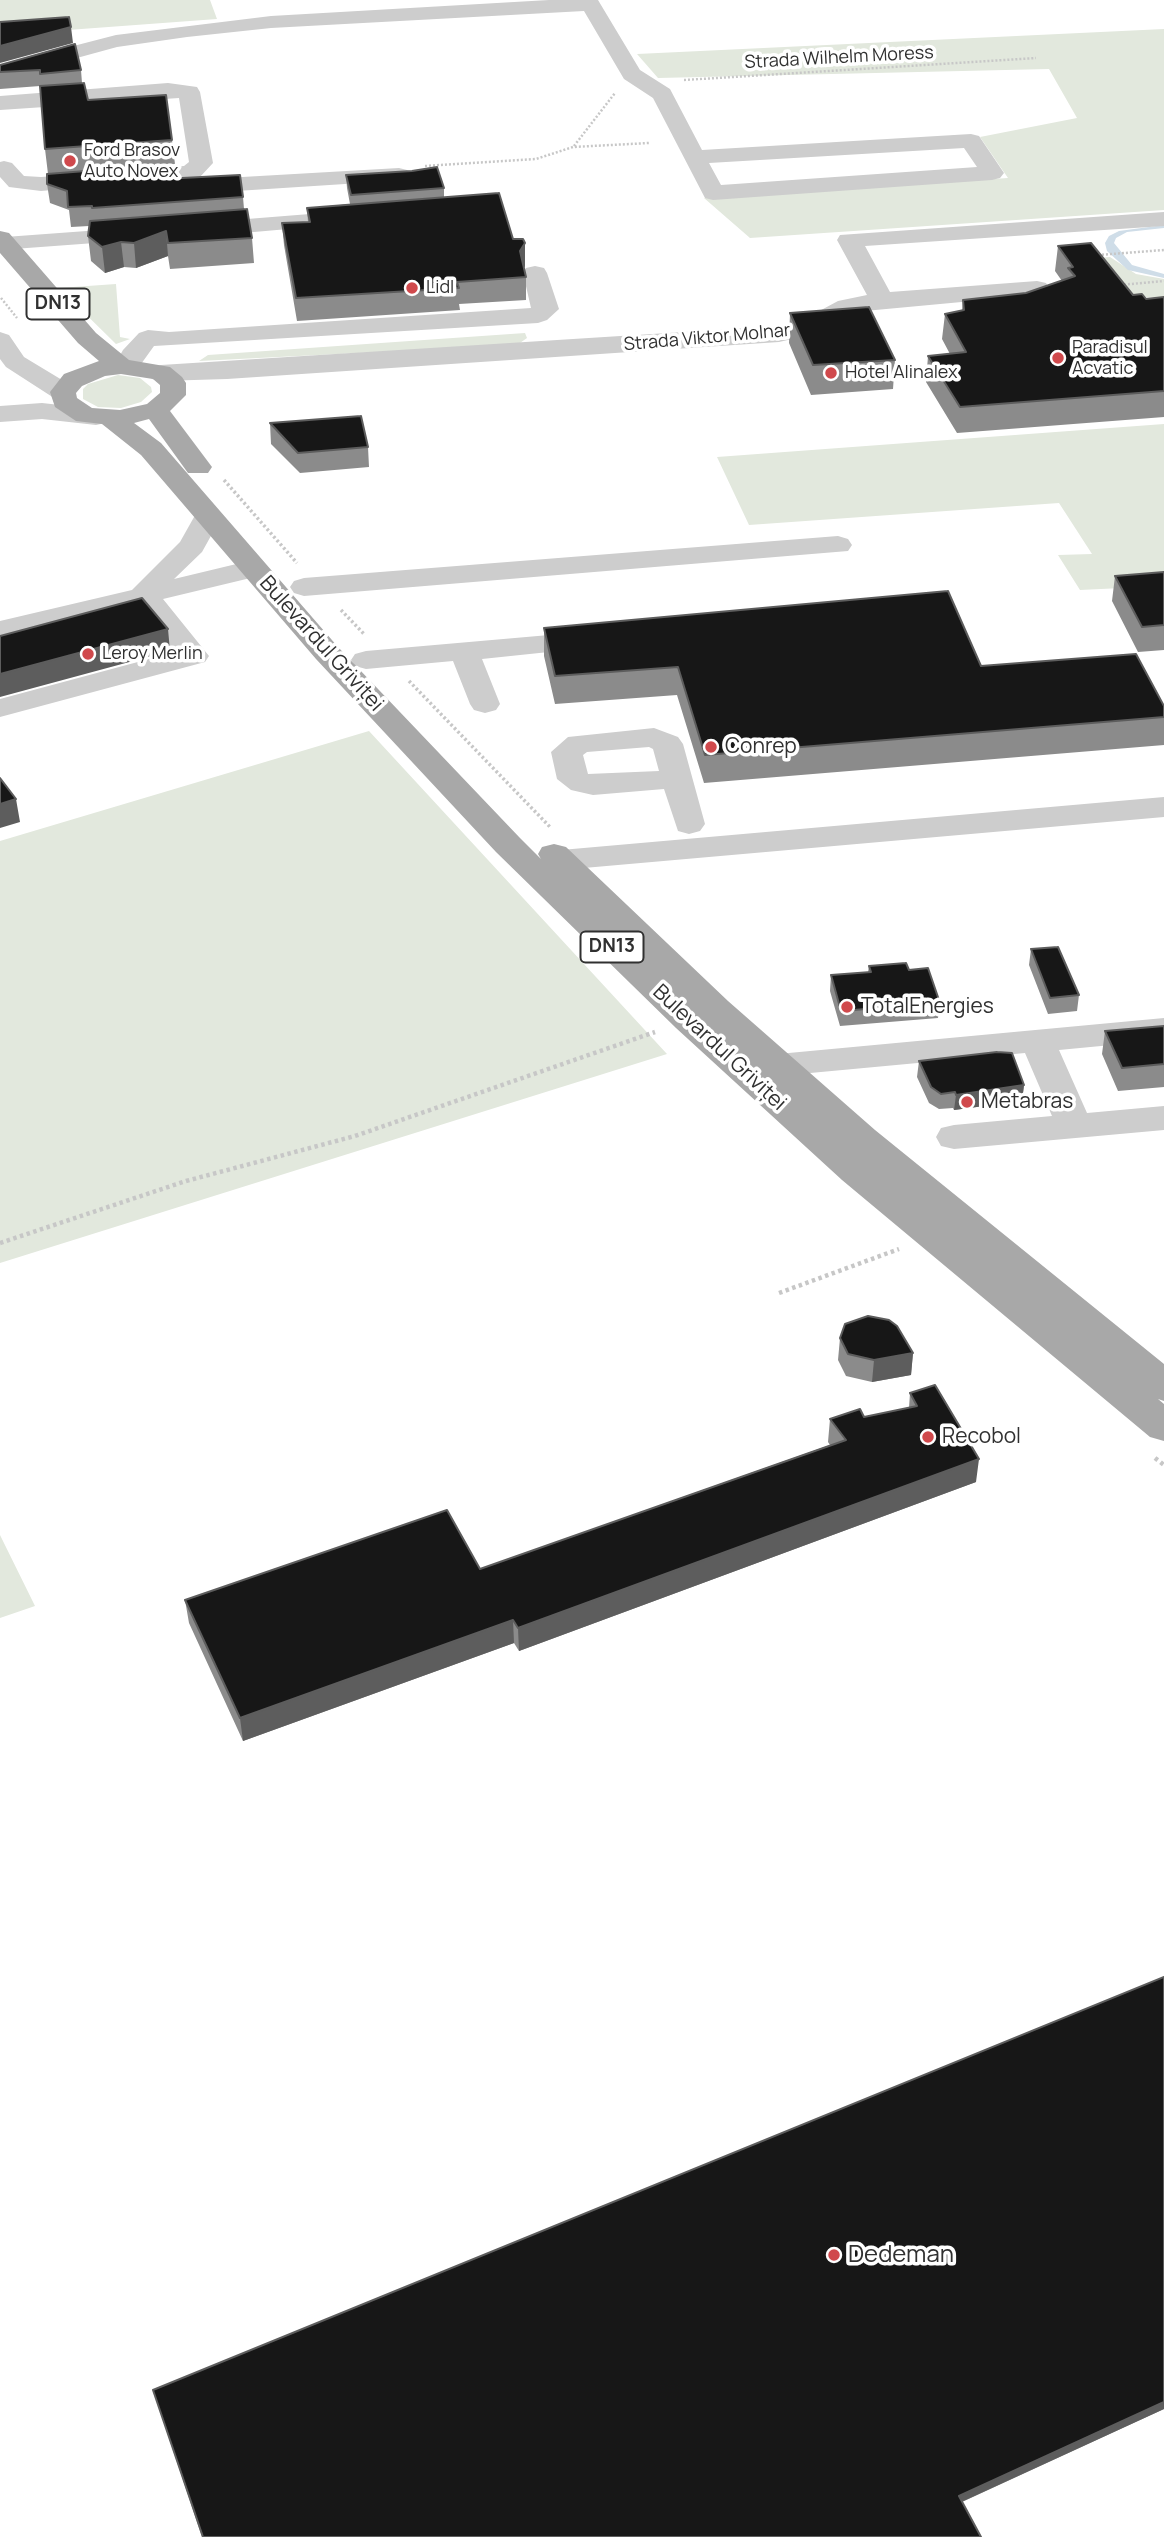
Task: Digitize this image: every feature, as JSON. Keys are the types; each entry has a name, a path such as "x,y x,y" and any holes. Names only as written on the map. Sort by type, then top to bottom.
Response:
{"main road":[{"name":"Bulevardul Griviței","path":"2,239 87,338 148,379 178,443 221,495 571,859 778,1065 873,1148 1164,1386"},
{"name":"DN13","path":"0,274 37,318"},
{"path":"68,379 148,379"},
{"name":"DN13","path":"68,379 64,401 75,411 103,418"},
{"path":"103,418 148,379"},
{"name":"Bulevardul Griviței","path":"103,418 151,449 327,653 499,835 688,1020 933,1237 1164,1426"}],"street":[{"path":"0,72 116,41 187,31 271,22 589,2 638,78 662,94 713,193 992,173 971,141 694,155"},
{"path":"0,103 168,90 189,92 201,163 192,172 181,174 41,184 17,182 1,164"},
{"path":"694,155 718,152"},
{"path":"2,239 34,226 28,207 412,174"},
{"path":"2,239 174,231 388,215"},
{"path":"882,300 849,240 1164,219"},
{"path":"148,379 159,339 538,315 546,309 535,273"},
{"name":"Strada Viktor Molnar","path":"148,379 227,371 779,334 805,328 847,306 882,300 1037,288"},
{"path":"538,315 551,351"},
{"path":"0,340 15,362 68,379"},
{"path":"0,391 33,390 68,379"},
{"path":"0,414 43,411 103,418"},
{"path":"136,596 192,547 208,516"},
{"path":"311,587 838,545"},
{"path":"0,630 253,569"},
{"path":"0,708 194,656 168,633 136,596 89,583"},
{"path":"377,659 629,638"},
{"path":"464,651 485,704"},
{"path":"677,779 689,824"},
{"path":"571,859 1164,807"},
{"path":"778,1065 1164,1029"},
{"path":"1037,1041 1074,1126"},
{"path":"954,1137 1164,1118"}],"path":[{"name":"Strada Wilhelm Moress","path":"638,78 1036,58"},
{"path":"638,78 573,147 649,143"},
{"path":"1090,256 1164,250"},
{"path":"1112,285 1164,281"},
{"path":"216,471 311,587 571,859"},
{"path":"0,1243 186,1181 355,1136 688,1020"},
{"path":"779,1293 933,1237"}],"shaded area":[{"path":"0,0 210,0 217,19 0,35"},
{"path":"1164,29 1164,210 750,238 704,198 1008,178 980,137 1077,118 1049,69 658,78 637,54"},
{"path":"1164,225 1164,228 1127,232 1116,238 1114,243 1132,265 1164,274 1164,278 1128,270 1107,251 1105,243 1109,236 1119,231"},
{"path":"1110,257 1136,274 1164,279 1164,297 1133,298 1098,258"},
{"path":"116,284 120,337 130,339 116,344 59,288"},
{"path":"525,333 527,338 517,345 199,361 208,355"},
{"path":"118,375 140,378 151,387 152,392 141,402 121,408 98,407 83,399 83,389 88,384"},
{"path":"1164,424 1164,586 1080,590 1058,555 1092,554 1059,503 749,525 717,457"},
{"path":"369,731 667,1054 0,1263 0,841"},
{"path":"0,1535 35,1606 0,1618"}],"building":[{"path":"69,17 71,27 0,46 0,22"},
{"path":"75,44 81,70 40,74 40,70 0,72 0,65"},
{"path":"84,83 88,100 166,95 172,140 45,149 40,86"},
{"path":"151,166 149,170 154,176 163,179 240,175 243,197 92,208 68,207 67,191 47,184 47,174"},
{"path":"437,167 444,188 351,195 346,175 412,171"},
{"path":"499,193 513,239 523,239 525,243 520,251 526,277 457,282 459,288 296,298 282,223 310,222 307,208"},
{"path":"247,209 252,238 168,243 166,231 134,243 121,242 102,247 88,236 90,221"},
{"name":"Paradisul Acvatic","path":"1091,243 1133,295 1142,294 1146,299 1164,297 1164,391 960,407 928,356 966,352 945,314 964,310 963,300 1026,293 1075,276 1068,268 1073,267 1058,246"},
{"path":"869,307 895,360 813,365 790,313"},
{"path":"361,416 368,447 298,453 270,423"},
{"path":"1164,572 1164,625 1142,627 1115,576"},
{"path":"948,591 981,666 1136,654 1164,706 1164,717 705,755 678,667 555,676 544,628"},
{"path":"142,598 168,629 0,674 0,636"},
{"path":"0,778 16,799 0,804"},
{"path":"1058,947 1079,995 1050,998 1031,949"},
{"path":"906,963 909,970 928,968 940,1003 841,1011 831,975 871,972 869,966"},
{"path":"1164,1026 1164,1064 1122,1068 1105,1031"},
{"path":"997,1052 1012,1053 1024,1085 956,1095 955,1092 941,1094 931,1087 919,1061"},
{"path":"868,1316 889,1320 897,1326 913,1353 874,1360 848,1354 840,1338 845,1324"},
{"path":"935,1385 979,1459 518,1628 513,1620 240,1718 185,1600 447,1510 480,1569 846,1440 830,1419 860,1409 864,1417 917,1406 910,1393"},
{"name":"Dedeman","path":"1164,1977 1164,2402 959,2496 981,2537 203,2537 153,2390"}],"place":[{"name":"Ford Brasov Auto Novex","path":"70,161"},
{"name":"Lidl","path":"412,288"},
{"name":"Paradisul Acvatic","path":"1058,358"},
{"name":"Hotel Alinalex","path":"831,373"},
{"name":"Leroy Merlin","path":"88,654"},
{"name":"Conrep","path":"711,747"},
{"name":"TotalEnergies","path":"847,1007"},
{"name":"Metabras","path":"967,1102"},
{"name":"Recobol","path":"928,1437"},
{"name":"Dedeman","path":"834,2255"}]}
